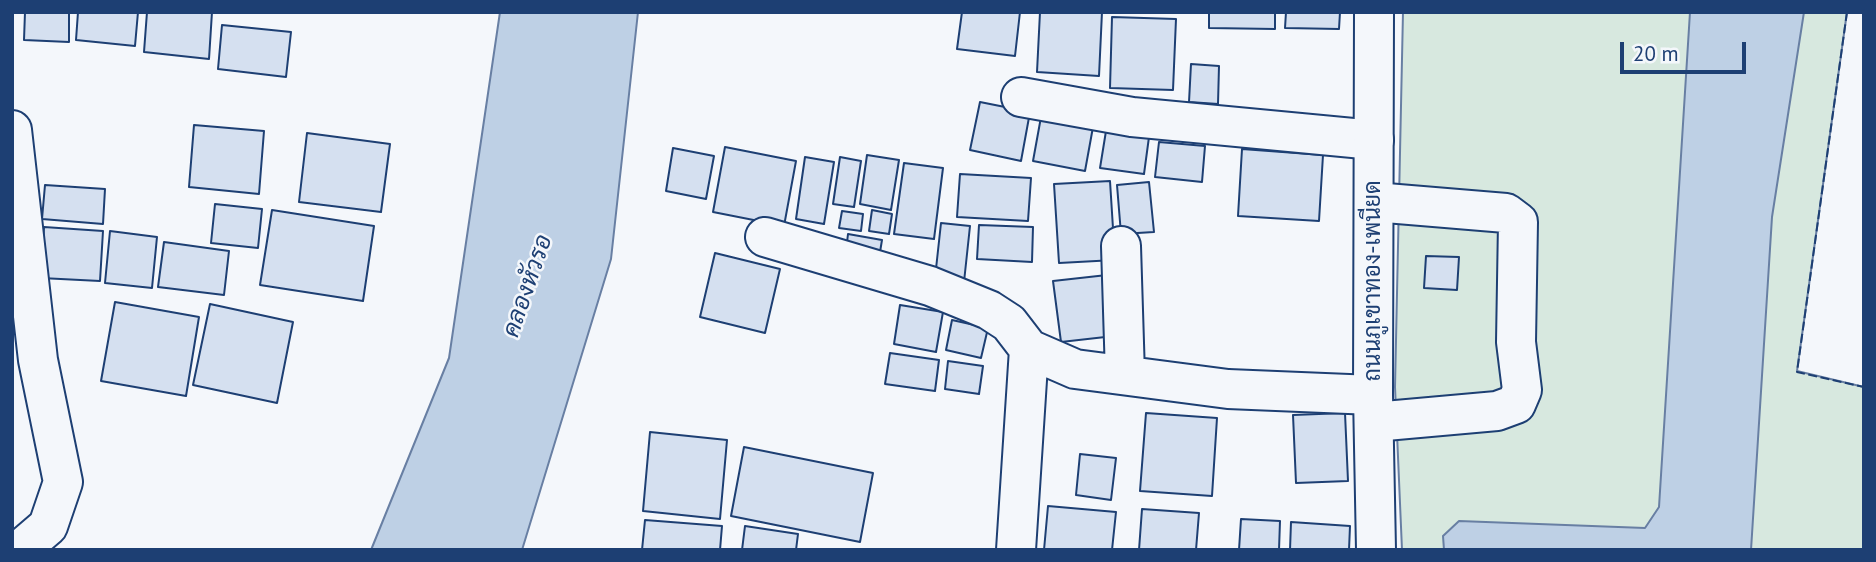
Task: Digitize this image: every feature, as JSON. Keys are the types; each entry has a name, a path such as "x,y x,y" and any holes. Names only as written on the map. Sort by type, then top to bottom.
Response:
{"street":[{"name":"ถนนภูเขาทอง-เพนียด","path":"1374,12 1373,408 1376,550"},
{"path":"1021,97 1132,117 1374,140"},
{"path":"12,130 38,360 63,482 48,526 20,550"},
{"path":"765,237 930,286 989,310 1009,323 1029,349 1075,369 1373,408 1497,411 1516,404 1522,390 1516,342 1518,222 1506,213 1374,202"},
{"path":"1121,246 1125,375"},
{"path":"1016,550 1029,349"}],"shaded area":[{"path":"1403,12 1847,12 1797,371 1864,387 1864,550 1402,550 1395,387"}],"water":[{"name":"คลองหัวรอ","path":"500,12 638,12 611,259 522,550 371,550 449,358"},
{"path":"1690,12 1804,12 1772,217 1751,550 1444,550 1443,536 1459,521 1645,528 1659,507"}],"building":[{"path":"25,12 69,12 69,42 24,40"},
{"path":"78,12 138,12 135,46 76,40"},
{"path":"147,12 212,12 209,59 144,52"},
{"path":"962,12 1020,12 1015,56 957,49"},
{"path":"1040,12 1102,12 1099,76 1037,72"},
{"path":"1209,12 1275,12 1275,29 1209,28"},
{"path":"1286,12 1340,12 1339,29 1285,28"},
{"path":"1112,17 1176,19 1173,90 1110,88"},
{"path":"222,25 291,32 286,77 218,69"},
{"path":"1191,64 1219,66 1218,104 1189,102"},
{"path":"980,102 1030,112 1021,161 970,150"},
{"path":"1041,117 1093,127 1085,171 1033,161"},
{"path":"194,125 264,131 259,194 189,187"},
{"path":"1106,131 1149,137 1144,174 1100,168"},
{"path":"307,133 390,144 381,212 299,202"},
{"path":"1159,142 1205,146 1202,182 1155,177"},
{"path":"725,147 796,161 784,226 713,212"},
{"path":"673,148 714,156 706,199 666,191"},
{"path":"1242,149 1323,155 1319,221 1238,216"},
{"path":"867,155 899,160 891,210 860,204"},
{"path":"805,157 834,162 824,224 796,219"},
{"path":"840,157 861,161 854,207 833,204"},
{"path":"904,163 943,168 934,239 894,234"},
{"path":"960,174 1031,178 1028,221 957,217"},
{"path":"1110,181 1115,260 1059,263 1054,184"},
{"path":"1149,182 1154,232 1121,234 1117,185"},
{"path":"45,185 105,189 103,224 42,219"},
{"path":"215,204 262,209 258,248 211,243"},
{"path":"272,210 374,226 363,301 260,285"},
{"path":"872,210 892,214 889,234 869,231"},
{"path":"842,211 863,214 861,231 839,228"},
{"path":"941,223 970,226 964,282 935,278"},
{"path":"979,225 1033,227 1032,262 977,259"},
{"path":"44,227 103,231 100,281 41,278"},
{"path":"110,231 157,237 152,288 105,283"},
{"path":"848,234 882,240 878,264 845,259"},
{"path":"164,242 229,251 224,295 158,287"},
{"path":"715,253 780,269 765,333 700,317"},
{"path":"1426,256 1459,257 1457,290 1424,288"},
{"path":"1116,274 1123,335 1061,342 1053,281"},
{"path":"115,302 199,317 186,396 101,381"},
{"path":"210,304 293,322 277,403 193,385"},
{"path":"900,305 943,312 936,352 894,344"},
{"path":"952,320 988,328 981,358 946,350"},
{"path":"890,353 939,360 935,391 885,384"},
{"path":"948,361 983,366 979,394 945,389"},
{"path":"1146,413 1217,418 1212,496 1140,491"},
{"path":"1345,413 1348,481 1296,483 1293,415"},
{"path":"650,432 727,440 720,519 643,511"},
{"path":"744,447 873,473 860,542 731,516"},
{"path":"1080,454 1116,458 1111,500 1076,495"},
{"path":"1048,506 1116,512 1112,550 1044,550"},
{"path":"1142,509 1199,513 1196,550 1139,550"},
{"path":"1241,519 1280,521 1279,550 1239,550"},
{"path":"645,520 722,526 720,550 642,550"},
{"path":"1291,522 1350,526 1349,550 1290,550"},
{"path":"745,526 798,534 796,550 742,550"}],"fence":[{"path":"1847,12 1797,372 1864,387"}]}
